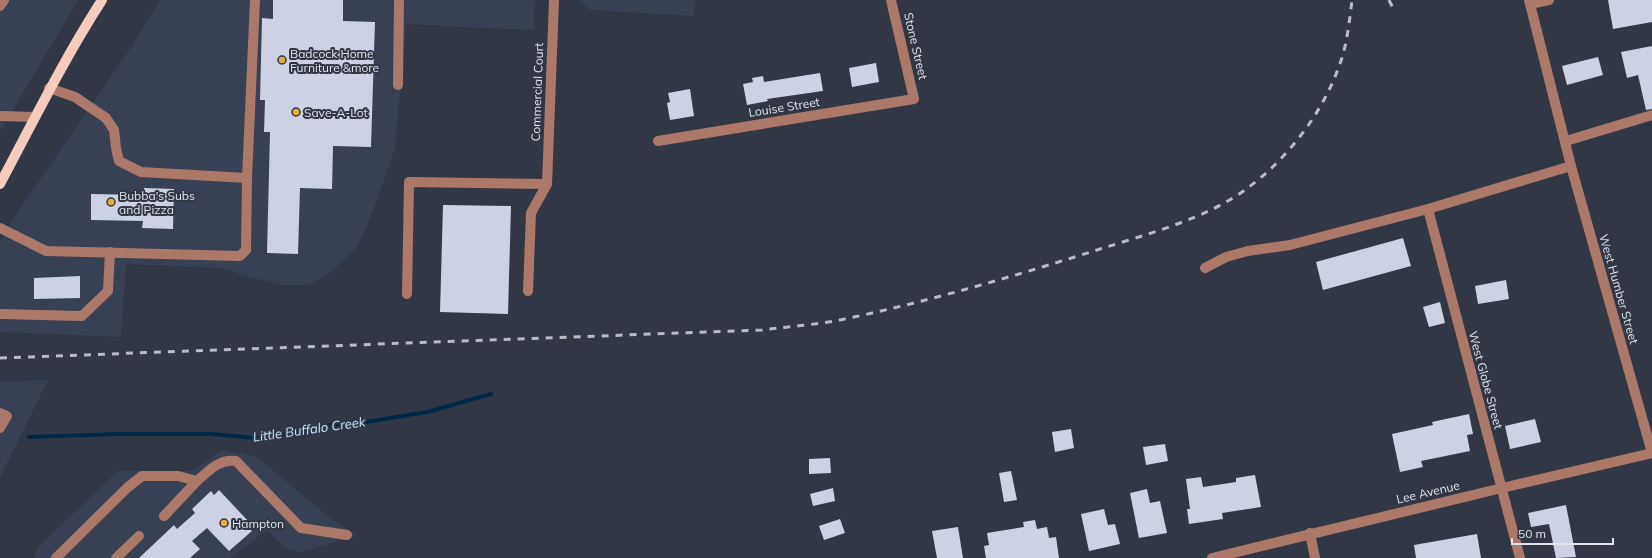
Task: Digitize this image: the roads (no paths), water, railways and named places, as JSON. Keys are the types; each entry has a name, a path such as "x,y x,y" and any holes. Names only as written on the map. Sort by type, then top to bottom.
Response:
{"main road":[{"path":"1,181 49,88 102,0"}],"street":[{"path":"0,6 4,0"},
{"path":"0,228 46,251 240,256 246,250 247,178 255,0"},
{"path":"398,85 399,0"},
{"name":"Commercial Court","path":"547,184 554,0"},
{"name":"Stone Street","path":"891,0 914,99"},
{"path":"1530,2 1549,0"},
{"name":"West Humber Street","path":"1530,2 1566,141 1571,166 1652,453"},
{"path":"49,88 75,97 106,118 114,130 119,161 141,172 247,178"},
{"name":"Louise Street","path":"658,142 914,99"},
{"path":"1566,141 1652,115"},
{"path":"0,116 34,117"},
{"path":"1204,268 1226,257 1248,251 1290,245 1428,209 1571,166"},
{"path":"407,294 409,182 547,184 531,213 528,291"},
{"name":"West Globe Street","path":"1428,209 1520,558"},
{"path":"0,314 82,316 108,290 110,252"},
{"path":"0,414 7,416 0,428"},
{"name":"Lee Avenue","path":"1212,558 1310,533 1652,453"},
{"path":"164,516 197,481 218,463 223,461 236,461 301,528 347,535"},
{"path":"56,558 142,476 178,476 197,481"},
{"path":"1310,533 1315,558"},
{"path":"116,558 139,536"}],"waterway":[{"name":"Little Buffalo Creek","path":"29,437 118,434 211,434 256,438 286,434 322,426 366,422 427,412 491,394"}],"railway":[{"path":"0,358 762,330 835,321 934,298 1136,238 1196,217 1215,208 1249,187 1280,159 1319,109 1329,90 1344,51 1352,0"},
{"path":"1389,0 1393,8"}],"place":[{"name":"Badcock Home Furniture &more","path":"282,60"},
{"name":"Save-A-Lot","path":"296,112"},
{"name":"Bubba's Subs and Pizza","path":"111,202"},
{"name":"Hampton","path":"224,523"}]}
